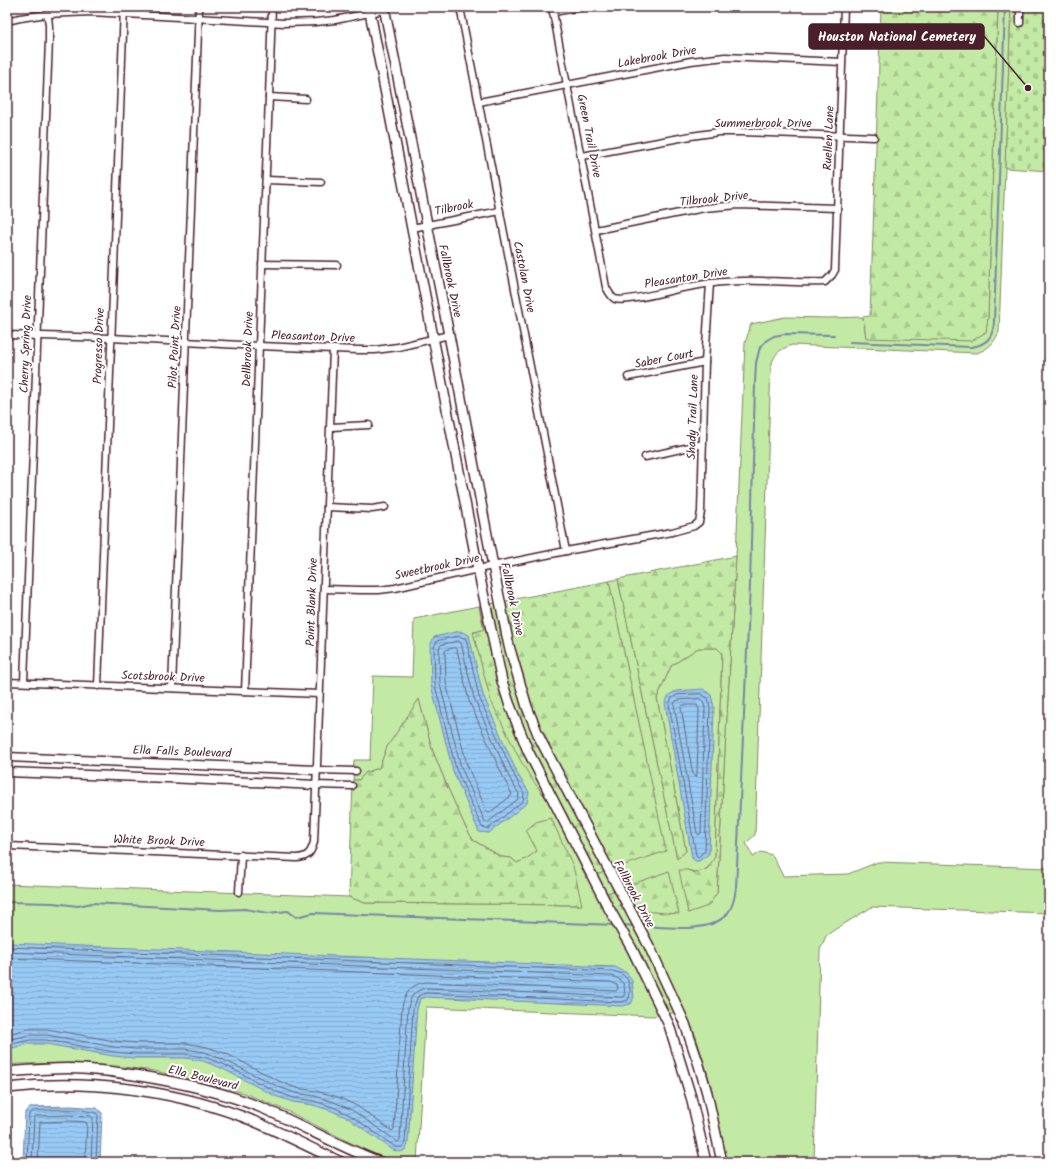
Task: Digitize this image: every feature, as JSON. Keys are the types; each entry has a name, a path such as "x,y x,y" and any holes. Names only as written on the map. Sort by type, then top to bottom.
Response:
{"main road":[{"name":"Fallbrook Drive","path":"384,9 493,566 510,646 527,707 540,740 650,948 685,1024 707,1093 722,1162"},
{"path":"369,10 478,569 502,681 528,751 607,904 632,949 669,1025 695,1112 706,1162"},
{"path":"390,118 405,115"},
{"path":"459,468 474,465"},
{"path":"513,713 527,707"},
{"path":"627,940 642,933"},
{"path":"675,1042 689,1036"},
{"name":"Ella Boulevard","path":"7,1072 47,1069 83,1069 144,1076 198,1087 266,1110 380,1162"},
{"path":"142,1091 144,1076"},
{"path":"7,1088 40,1085 82,1084 142,1091 194,1102 240,1116 260,1124 341,1162"}],"street":[{"name":"Progresso Drive","path":"98,686 110,338 124,7"},
{"name":"Pilot Point Drive","path":"172,688 199,7"},
{"name":"Dellbrook Drive","path":"245,691 272,7"},
{"name":"Castolan Drive","path":"460,7 566,551"},
{"path":"553,10 582,7"},
{"name":"Ruellen Lane","path":"835,270 841,135 844,7"},
{"path":"1020,7 1020,23"},
{"path":"7,21 47,10 271,22 316,22 335,20 369,10 384,9"},
{"name":"Cherry Spring Drive","path":"24,682 49,40 47,10"},
{"name":"Green Trail Drive","path":"553,10 603,269"},
{"name":"Lakebrook Drive","path":"479,102 680,63 725,57 842,62"},
{"path":"269,97 306,99"},
{"name":"Summerbrook Drive","path":"582,156 720,132 874,137"},
{"path":"266,180 321,182"},
{"name":"Tilbrook Drive","path":"596,230 704,208 739,205 837,208"},
{"name":"Tilbrook","path":"412,228 500,211"},
{"path":"262,264 336,265"},
{"name":"Pleasanton Drive","path":"603,269 606,287 610,294 615,299 624,300 710,283 736,281 825,282 835,270"},
{"name":"Shady Trail Lane","path":"672,532 694,526 699,522 701,512 705,362 710,283"},
{"name":"Pleasanton Drive","path":"7,335 375,350 398,347 449,335"},
{"name":"Point Blank Drive","path":"309,855 314,842 333,349"},
{"name":"Saber Court","path":"628,377 705,362"},
{"path":"331,427 369,425"},
{"path":"645,457 703,444"},
{"path":"326,507 385,507"},
{"name":"Sweetbrook Drive","path":"324,589 379,590 395,588 566,551 672,532"},
{"name":"Scotsbrook Drive","path":"7,682 319,694"},
{"name":"Ella Falls Boulevard","path":"7,757 356,771"},
{"path":"37,774 38,758"},
{"path":"168,763 168,778"},
{"path":"7,772 352,786"},
{"name":"White Brook Drive","path":"7,846 297,858 309,855"},
{"path":"239,892 241,855"}],"green space":[{"path":"881,7 998,7 988,317 986,332 972,341 866,338 863,317 870,316"},
{"path":"998,7 1011,7 999,332 995,340 991,345 977,353 792,345 778,352 771,365 755,835 746,843 753,857 761,852 772,855 783,876 848,874 878,862 1049,868 1049,913 872,907 826,936 820,950 814,1162 727,1162 710,1082 696,1037 685,1011 654,1016 426,1007 417,1162 395,1162 369,1152 285,1110 244,1093 204,1082 154,1071 116,1066 71,1063 7,1065 7,884 349,897 365,903 581,905 537,851 526,859 517,863 511,858 502,857 473,840 464,824 432,749 419,700 387,747 379,768 365,773 359,780 353,780 354,760 370,760 373,676 412,677 414,619 479,606 484,630 473,632 665,851 609,581 618,579 677,858 686,851 657,698 671,666 698,648 718,648 722,653 715,857 710,865 701,872 687,870 717,893 736,556 745,343 751,324 785,317 863,317 866,337 986,332 988,317"},
{"path":"1011,7 1049,7 1049,171 1005,168"},
{"path":"736,556 717,893 708,906 688,913 679,870 687,870 695,873 707,869 715,857 722,653 717,648 698,648 671,666 657,698 686,851 677,859 618,579"},
{"path":"609,581 666,851 593,876 564,815 545,797 531,778 518,756 491,701 473,633 484,629 479,606"},
{"path":"419,699 432,749 464,824 473,840 501,857 511,858 517,863 526,859 537,851 526,830 536,822 551,818 573,866 582,905 365,903 349,897 353,780 359,780 365,773 379,768 387,747"},
{"path":"669,871 679,914 600,908 599,896"}],"water":[{"path":"460,631 469,635 483,695 518,775 529,792 527,803 489,833 479,832 453,771 431,685 430,646 434,637"},
{"path":"703,689 711,695 714,707 709,854 699,861 695,861 692,858 665,703 669,695 676,691"},
{"path":"7,943 615,967 627,973 632,981 634,997 631,1004 622,1006 426,997 420,999 417,1009 408,1144 406,1149 401,1152 393,1150 348,1118 313,1105 293,1102 275,1096 221,1068 203,1061 185,1058 135,1058 113,1056 46,1044 30,1044 7,1049"},
{"path":"71,1106 97,1108 102,1113 100,1162 23,1162 25,1112 31,1107"}],"waterway":[{"path":"850,342 971,347 988,340 992,332 994,322 1005,7"},
{"path":"642,926 675,928 699,927 719,920 727,914 733,902 736,888 750,585 756,363 760,347 774,336 785,334 834,335"},
{"path":"7,902 53,903 78,906 92,903 220,910 245,909 268,913 288,911 296,917 313,913 615,925"},
{"path":"622,925 635,926"}],"place":[{"name":"Houston National Cemetery","path":"1028,88"}]}
